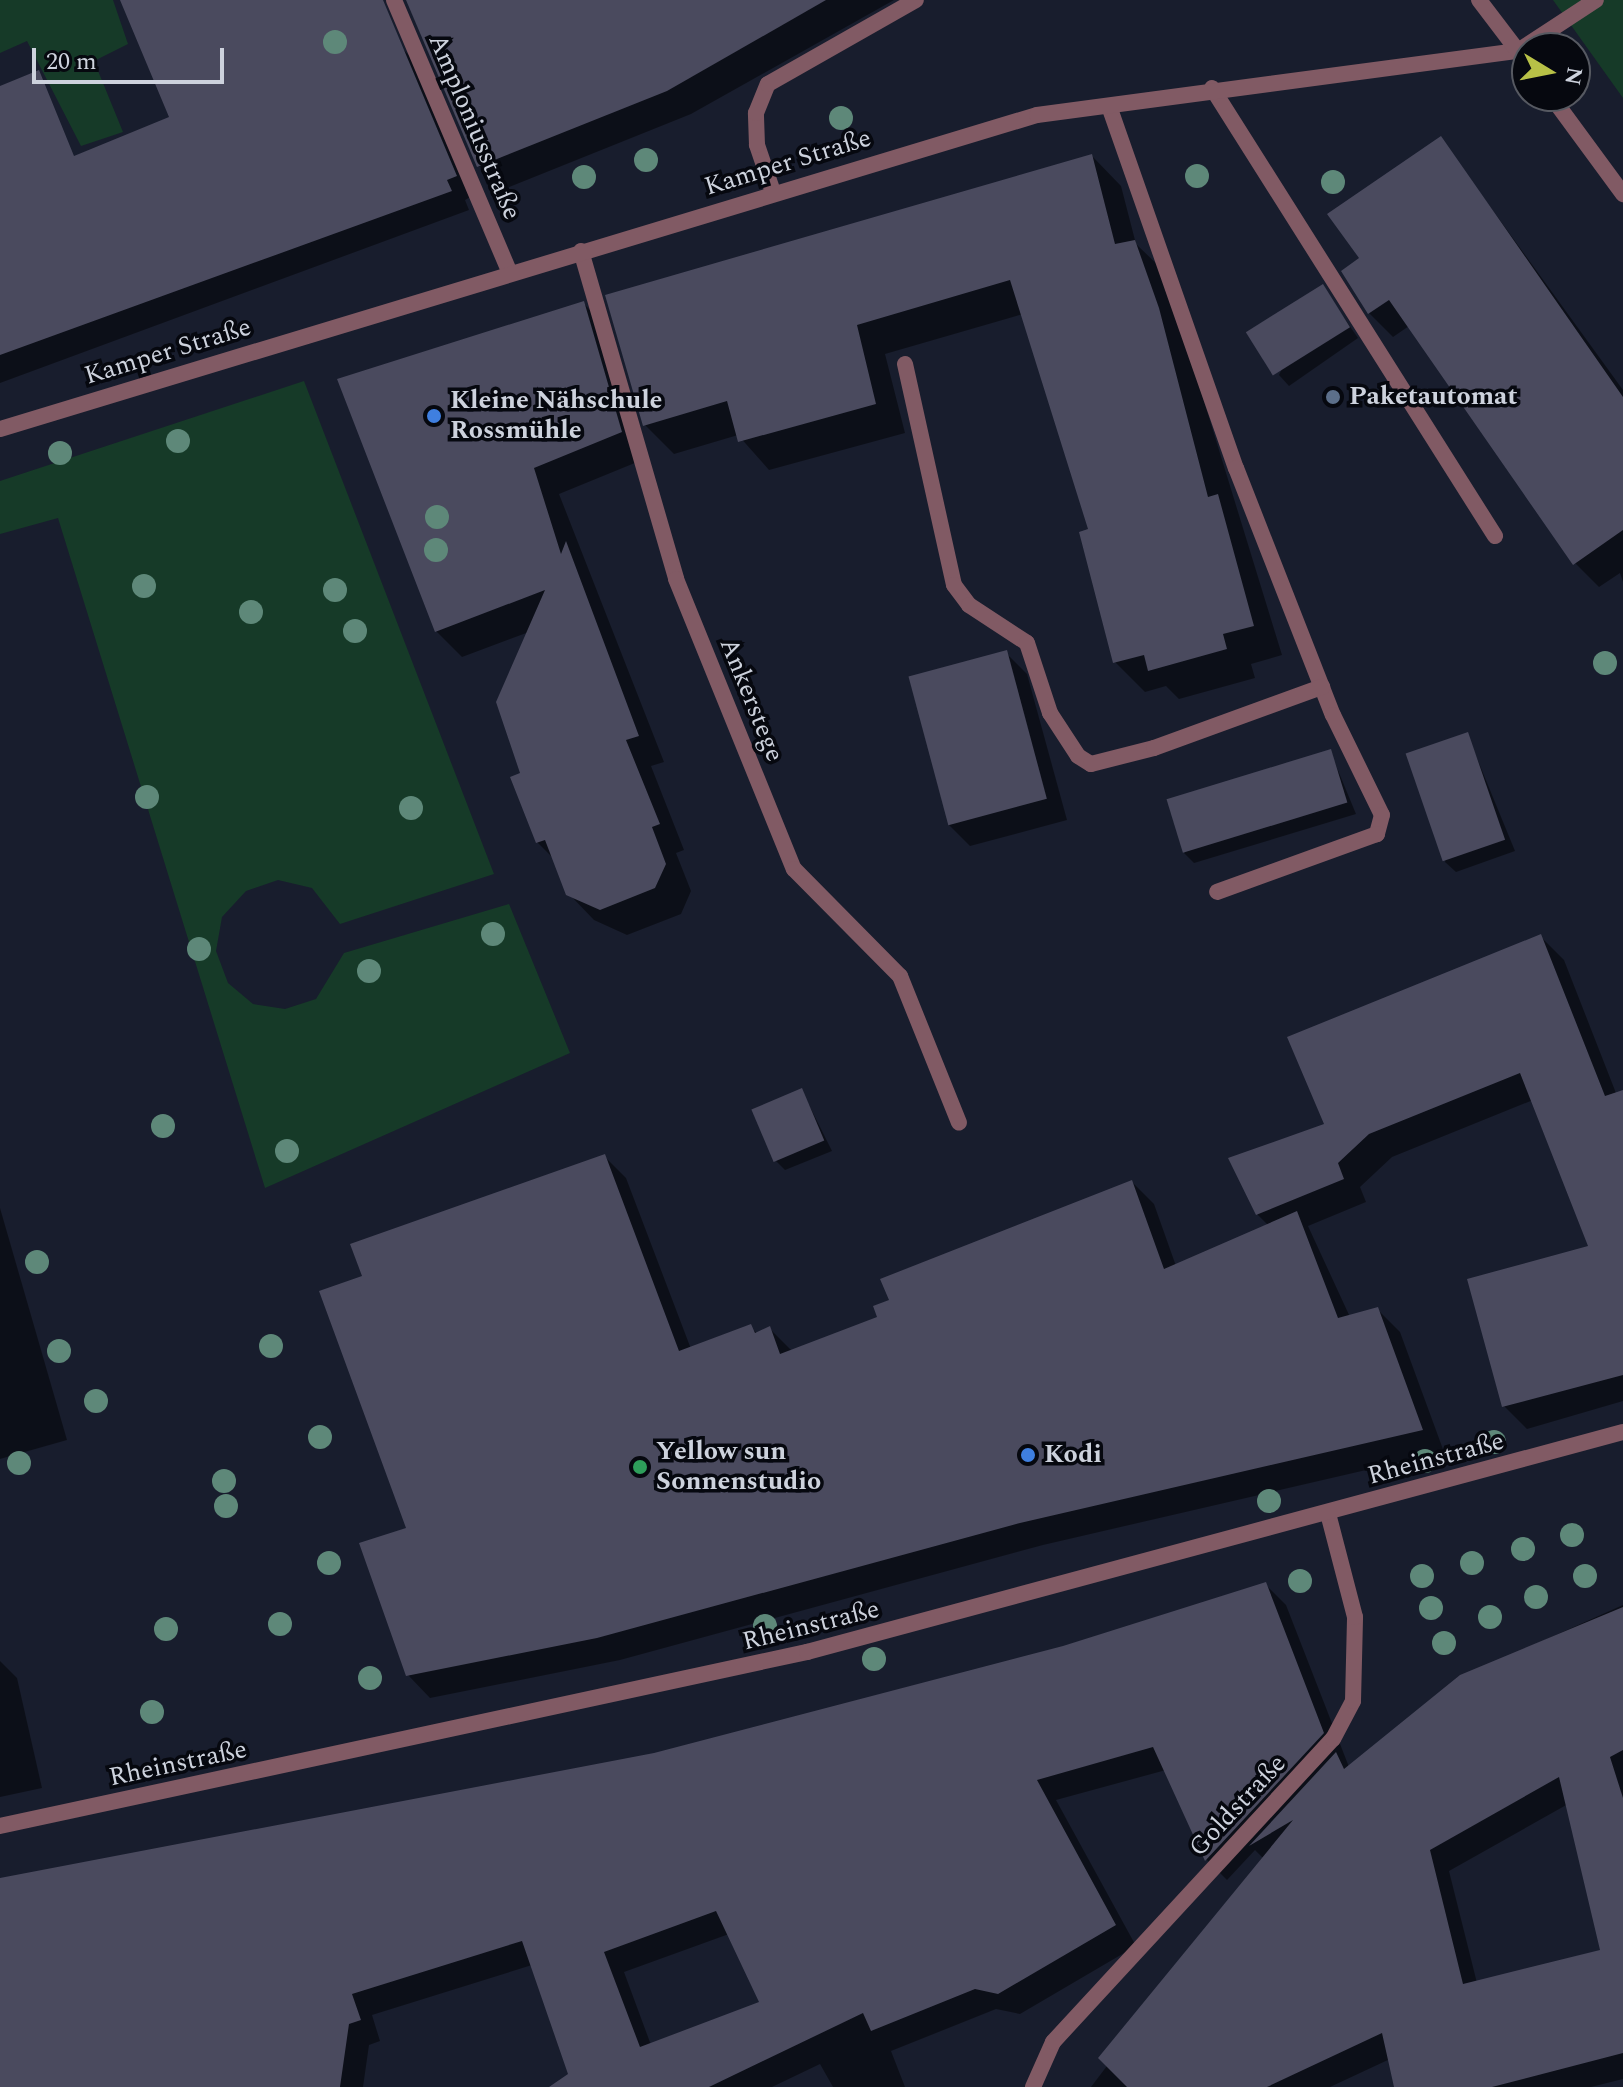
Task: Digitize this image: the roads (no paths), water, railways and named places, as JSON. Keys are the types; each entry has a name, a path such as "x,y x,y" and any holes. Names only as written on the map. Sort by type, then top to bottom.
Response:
{"street":[{"name":"Amploniusstraße","path":"394,0 510,273"},
{"path":"773,192 757,145 756,113 768,84 916,0"},
{"path":"1479,0 1511,41"},
{"name":"Kamper Straße","path":"1555,32 1596,0"},
{"name":"Kamper Straße","path":"0,429 773,192 1037,115 1212,88 1511,58"},
{"path":"1212,88 1495,536"},
{"path":"1109,106 1155,251 1322,687 1382,815 1377,834 1217,892"},
{"path":"1563,112 1623,194"},
{"name":"Ankerstege","path":"581,251 676,579 794,869 900,976 959,1123"},
{"path":"905,364 954,585 969,605 1027,643 1050,713 1078,756 1091,764 1154,748 1322,687"},
{"name":"Rheinstraße","path":"0,1826 646,1691 1328,1513 1623,1432"},
{"name":"Goldstraße","path":"1033,2087 1053,2042 1333,1739 1353,1701 1355,1617 1328,1513"}],"place":[{"name":"Paketautomat","path":"1333,397"},
{"name":"Kleine Nähschule Rossmühle","path":"434,416"},
{"name":"Kodi","path":"1028,1455"},
{"name":"Yellow sun Sonnenstudio","path":"640,1467"}]}
